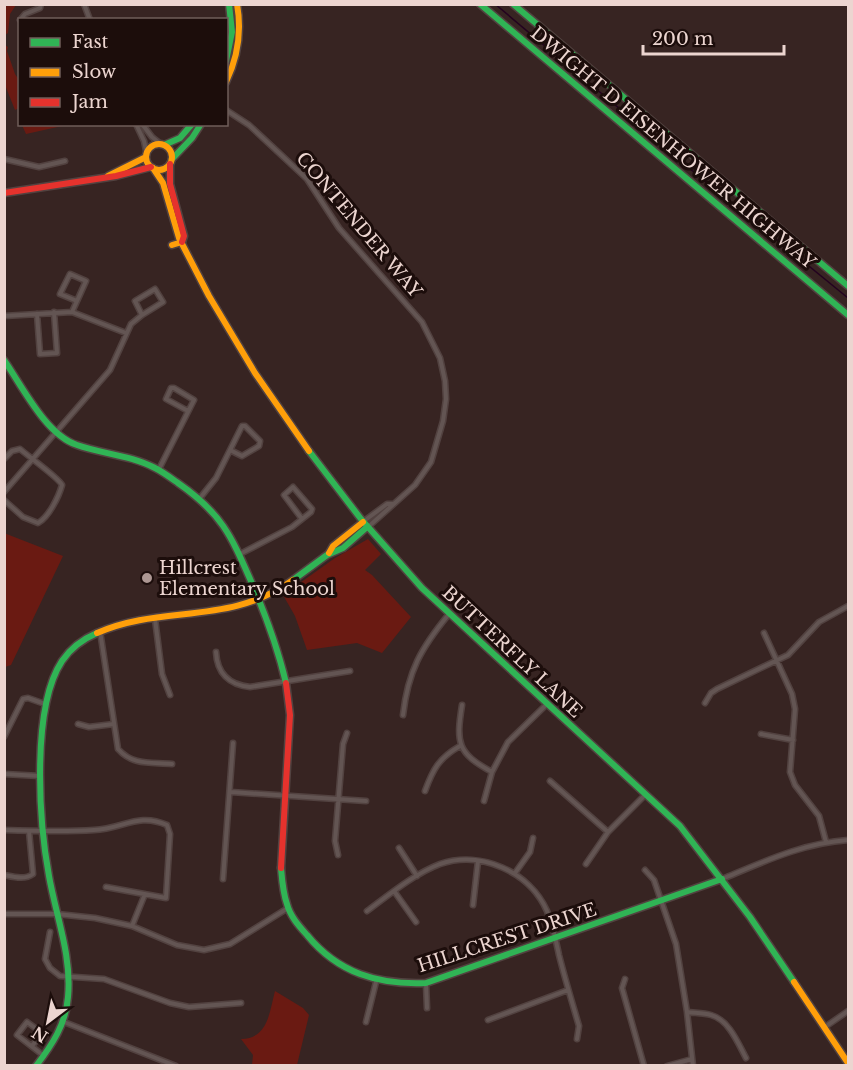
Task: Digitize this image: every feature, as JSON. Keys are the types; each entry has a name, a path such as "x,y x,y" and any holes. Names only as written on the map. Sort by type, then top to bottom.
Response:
{"main road":[{"path":"228,51 232,32 229,4"},
{"path":"228,77 238,52 240,33 237,4"},
{"name":"DWIGHT D EISENHOWER HIGHWAY","path":"480,4 849,315"},
{"name":"DWIGHT D EISENHOWER HIGHWAY","path":"513,4 849,286"},
{"path":"108,176 146,156 154,145 163,145 180,138 190,126"},
{"path":"4,193 40,189 152,168 160,170 171,162 200,126"},
{"path":"163,145 170,150 171,162"},
{"path":"146,156 152,168"},
{"name":"BUTTERFLY LANE","path":"171,162 170,184 184,236 181,240"},
{"name":"BUTTERFLY LANE","path":"152,168 162,183 181,240 203,288 276,405 365,525 398,563 449,614 680,826 722,879 849,1063"},
{"name":"HILLCREST DRIVE","path":"5,362 45,421 57,433 75,445 143,462 159,469 200,498 222,523 240,554 277,645 286,682 290,715 280,866 288,909 313,945 329,959 345,970 376,982 406,985 426,983 722,879"},
{"path":"36,1065 45,1056 64,1022 69,999 70,976 49,878 42,830 40,776 45,704 57,672 69,652 84,639 100,630 119,624 226,609 260,600 286,586 329,554 338,551 365,525"}],"street":[{"path":"22,18 25,14 40,8 41,4"},
{"name":"CONTENDER WAY","path":"228,111 249,125 307,179 339,228 417,316 440,358 445,381 444,414 431,462 424,475 391,508 365,525"},
{"path":"137,126 144,141 146,156"},
{"path":"144,126 152,137 163,145"},
{"path":"4,159 39,167 64,161"},
{"path":"72,312 77,301 86,281 70,274 60,294 77,301"},
{"path":"4,492 110,370 131,324 163,302 155,289 135,301 142,315"},
{"path":"37,314 40,354 57,353 54,312"},
{"path":"4,316 72,312 126,333"},
{"path":"159,469 194,400 171,388 166,399 188,411"},
{"path":"200,498 216,478 230,450 244,425 260,441 259,446 244,456 230,450"},
{"path":"4,459 16,449 20,449 47,472 58,477 62,484 44,519 38,523 28,520 4,500"},
{"path":"240,554 292,527 311,512 312,509 292,487 284,496 302,519"},
{"path":"705,703 717,688 788,655 819,622 849,606"},
{"path":"403,715 405,696 412,671 427,641 449,614"},
{"path":"155,620 162,674 170,695"},
{"path":"100,630 118,749 134,761 172,764"},
{"path":"764,633 792,694 795,708 790,764 792,780 819,816 826,842"},
{"path":"216,652 221,670 234,684 250,687 350,671"},
{"path":"4,736 24,698 45,704"},
{"path":"484,801 492,772 508,742 547,704"},
{"path":"462,705 459,723 460,746 473,762 492,772"},
{"path":"78,724 89,728 114,724"},
{"path":"338,855 335,841 343,744 347,733"},
{"path":"761,734 793,740"},
{"path":"223,879 233,743"},
{"path":"425,791 433,769 448,753 460,746"},
{"path":"4,774 40,776"},
{"path":"550,781 608,832"},
{"path":"231,792 366,801"},
{"path":"586,864 608,832 646,794"},
{"path":"4,830 95,831 142,819 154,819 166,825 170,834 166,898 106,887"},
{"path":"4,875 18,878 29,877 33,874 29,831"},
{"path":"515,873 530,852 533,838"},
{"path":"722,879 800,848 849,840"},
{"path":"399,848 417,876"},
{"path":"367,911 417,876 441,864 465,859 493,864 515,873 536,891 547,912 579,1026 577,1039"},
{"path":"473,905 478,861"},
{"path":"645,870 654,880 676,944 693,1065"},
{"path":"394,891 416,922"},
{"path":"132,926 145,894"},
{"path":"4,914 57,914 95,918 132,926 177,945 193,949 215,948 230,944 288,909"},
{"path":"50,932 46,963 53,972 60,976 104,979 189,1007 241,1003"},
{"path":"624,979 622,988 644,1065"},
{"path":"366,1022 376,982"},
{"path":"426,983 427,1008"},
{"path":"488,1020 568,990"},
{"path":"825,1027 849,1011"},
{"path":"687,1012 711,1015 720,1019 730,1030 746,1058"},
{"path":"32,1046 42,1033 27,1022 17,1035 45,1056"},
{"path":"64,1022 176,1065"},
{"path":"667,1065 692,1059"}],"shaded area":[{"path":"5,4 16,5 10,14 8,33 5,35"},
{"path":"5,45 8,47 7,51 18,78 18,108 15,110 5,85"},
{"path":"22,126 62,126 26,134"},
{"path":"4,533 63,556 11,665 5,667"},
{"path":"368,539 381,554 365,570 411,617 382,653 357,643 307,650 295,616 283,595 335,558"},
{"path":"275,991 303,1008 309,1015 297,1065 252,1065 253,1055 241,1039 250,1038 262,1029 269,1016"}],"waterway":[{"path":"495,4 670,151"},
{"path":"684,164 848,298"}],"traffic: fast":[{"path":"228,51 232,32 229,4"},
{"path":"480,4 848,315"},
{"path":"513,4 848,286"},
{"path":"164,145 180,138 190,126"},
{"path":"172,159 192,138 200,126"},
{"path":"4,360 45,421 66,440 96,451 136,460 155,468 194,495 216,517 232,541 254,588 272,634 286,683"},
{"path":"309,451 361,519 422,588 680,826 750,917 794,982"},
{"path":"293,580 327,555 343,548 367,527"},
{"path":"36,1066 53,1042 61,1025 67,1007 69,982 66,951 49,876 42,826 40,766 45,707 52,682 62,661 77,645 97,633"},
{"path":"281,868 290,913 319,948 332,959 360,974 375,979 408,983 426,983 722,879"}],"traffic: slow":[{"path":"228,77 238,44 237,4"},
{"path":"159,144 168,148 172,157 168,166 159,170 150,166 146,157 150,148 159,144"},
{"path":"108,176 146,157"},
{"path":"153,168 163,183 179,238 209,296 255,373 309,451"},
{"path":"172,245 182,242"},
{"path":"329,553 333,546 363,522"},
{"path":"97,633 146,619 245,604 293,580"},
{"path":"794,982 848,1063"}],"traffic: jam":[{"path":"170,164 170,184 184,236 182,242"},
{"path":"4,193 116,176 151,167"},
{"path":"281,868 290,715 286,683"}],"place":[{"name":"Hillcrest Elementary School","path":"147,578"}]}
